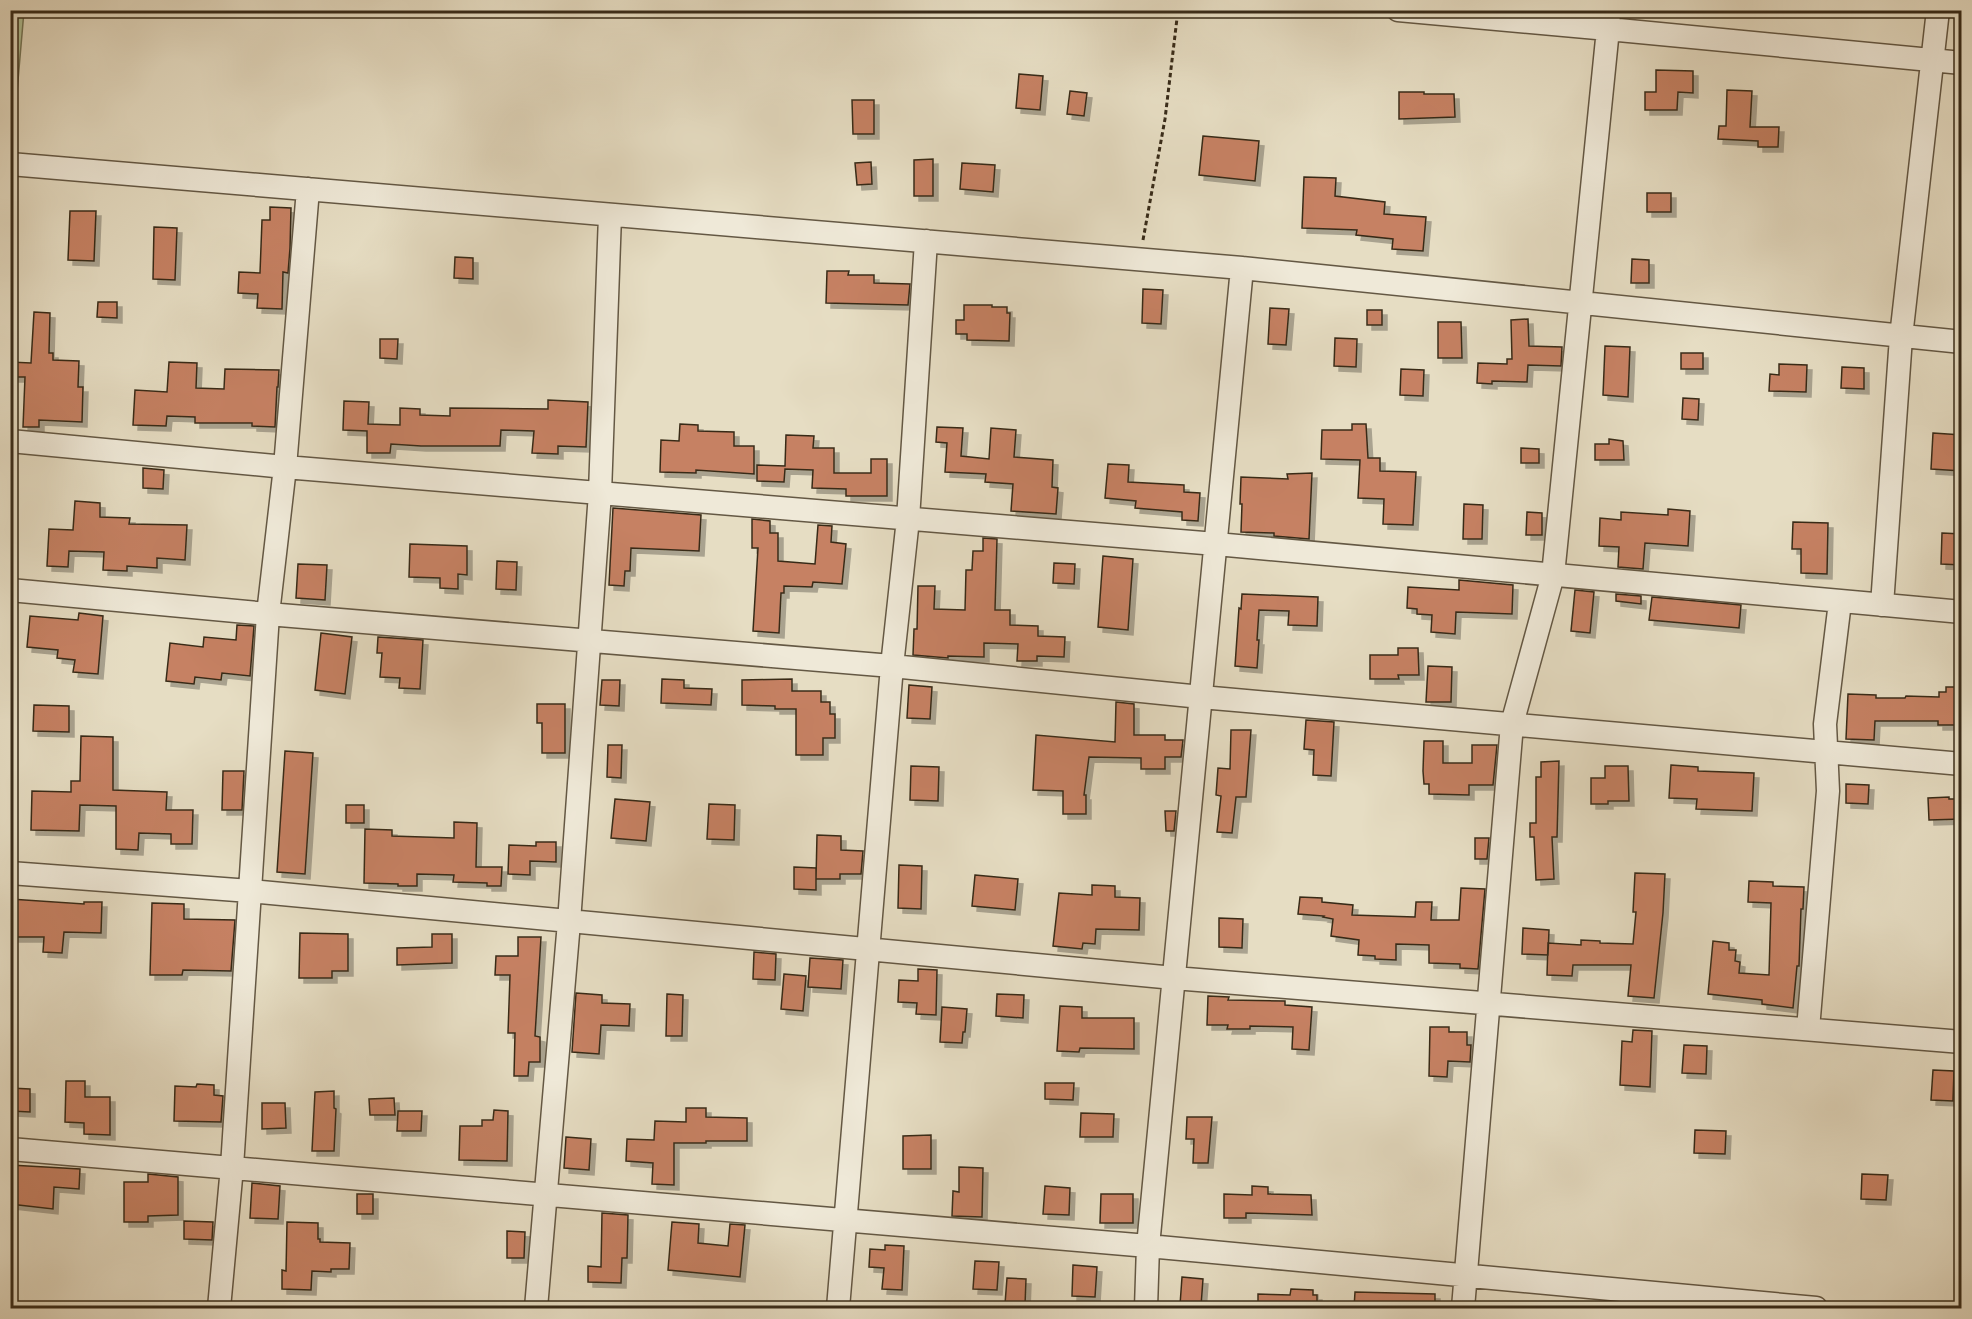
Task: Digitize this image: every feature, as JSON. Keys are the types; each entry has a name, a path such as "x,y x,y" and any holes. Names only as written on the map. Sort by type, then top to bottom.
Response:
{"street":[{"path":"1398,10 1608,20 1962,63"},
{"path":"1882,605 1901,337 1938,10"},
{"path":"1463,1308 1512,724 1553,575 1608,20"},
{"path":"10,164 1242,268 1962,342"},
{"path":"219,1308 232,1167 268,614 285,467 308,189"},
{"path":"536,1308 569,922 600,493 610,215"},
{"path":"838,1308 892,666 908,519 926,241"},
{"path":"1146,1308 1148,1246 1242,268"},
{"path":"10,441 285,467 1216,544 1962,612"},
{"path":"10,590 892,666 1201,697 1962,764"},
{"path":"1808,1029 1828,791 1825,724 1840,602"},
{"path":"10,873 250,891 1174,978 1962,1042"},
{"path":"10,1149 1148,1246 1780,1307 1816,1308"}],"path":[{"path":"1139,259 1165,119 1178,10"}],"green space":[{"path":"10,11 24,11 13,138 10,138"}],"building":[{"path":"1656,70 1693,71 1693,93 1678,92 1677,110 1645,110 1645,92 1656,92"},
{"path":"1019,74 1043,76 1040,110 1016,108"},
{"path":"1727,90 1752,91 1750,127 1779,127 1778,147 1758,147 1758,141 1718,139 1719,126 1726,126"},
{"path":"1070,91 1087,93 1084,116 1067,114"},
{"path":"1399,92 1454,94 1455,117 1399,119"},
{"path":"852,100 874,100 874,134 853,134"},
{"path":"1203,136 1259,141 1255,181 1199,175"},
{"path":"933,159 933,196 914,196 914,160"},
{"path":"871,162 872,184 857,185 855,163"},
{"path":"962,163 995,165 993,192 960,189"},
{"path":"1304,177 1336,178 1335,196 1385,202 1384,214 1426,217 1423,251 1392,249 1393,239 1356,235 1357,230 1302,228"},
{"path":"1647,193 1671,193 1671,212 1647,212"},
{"path":"270,207 291,208 288,273 283,272 282,309 257,308 258,294 238,293 239,272 260,273 262,220 270,220"},
{"path":"70,211 96,211 94,261 68,260"},
{"path":"154,227 177,228 175,280 153,279"},
{"path":"455,257 473,258 473,279 454,278"},
{"path":"1632,259 1649,260 1649,283 1631,283"},
{"path":"827,271 849,271 848,275 874,275 874,283 910,284 908,305 826,303"},
{"path":"1143,289 1163,290 1161,324 1142,323"},
{"path":"98,302 117,302 117,318 97,317"},
{"path":"964,305 1007,307 1007,313 1010,313 1009,341 967,340 967,334 956,334 956,320 964,320"},
{"path":"1270,308 1289,309 1286,345 1268,344"},
{"path":"1367,310 1382,310 1382,325 1367,325"},
{"path":"34,312 50,313 49,353 53,353 53,360 79,361 78,387 83,387 82,422 39,420 39,427 23,427 25,377 10,377 10,362 31,363"},
{"path":"1528,319 1529,346 1562,347 1561,366 1528,365 1527,382 1477,383 1478,363 1507,364 1507,359 1512,359 1511,320"},
{"path":"1438,322 1461,322 1462,358 1438,358"},
{"path":"1335,338 1357,339 1356,367 1334,366"},
{"path":"380,339 398,339 397,359 380,358"},
{"path":"1605,346 1630,347 1628,397 1603,395"},
{"path":"1681,353 1703,353 1703,369 1681,369"},
{"path":"169,362 197,363 196,388 224,389 225,369 279,370 275,427 252,426 252,423 195,423 195,417 167,416 166,426 133,425 135,390 167,392"},
{"path":"1779,364 1807,365 1806,392 1769,391 1770,374 1779,375"},
{"path":"1842,367 1864,368 1864,389 1841,388"},
{"path":"1401,369 1424,370 1423,396 1400,395"},
{"path":"1683,398 1699,399 1698,420 1682,419"},
{"path":"548,400 588,402 586,447 558,446 558,454 532,453 534,431 501,430 500,446 391,444 390,453 367,453 367,431 343,430 344,401 369,402 368,424 400,425 400,408 420,409 420,415 450,416 450,408 548,409"},
{"path":"680,424 698,425 698,431 734,432 734,446 754,446 754,474 696,470 696,473 660,472 661,440 679,441"},
{"path":"1352,424 1366,424 1368,458 1380,458 1380,471 1416,472 1413,525 1383,524 1384,499 1358,498 1360,460 1321,459 1322,430 1352,430"},
{"path":"937,427 963,428 961,456 989,459 991,428 1016,430 1014,457 1053,460 1052,487 1058,488 1056,514 1011,511 1013,484 985,482 986,474 945,472 947,443 936,442"},
{"path":"1933,433 1962,435 1962,471 1931,469"},
{"path":"786,435 814,436 813,448 834,448 834,473 871,473 871,459 887,459 887,496 846,496 846,489 812,488 813,470 785,469 784,482 757,481 757,465 785,466"},
{"path":"1609,439 1623,441 1624,460 1595,460 1595,444 1609,444"},
{"path":"1521,448 1539,449 1539,463 1521,463"},
{"path":"1108,464 1129,465 1128,482 1184,485 1184,492 1200,493 1198,521 1182,520 1182,512 1135,508 1136,501 1105,498"},
{"path":"143,468 164,470 163,489 143,488"},
{"path":"1312,473 1309,539 1274,536 1274,533 1241,532 1241,477 1288,479 1287,474"},
{"path":"75,501 100,503 100,517 130,518 129,524 187,525 185,560 157,558 157,568 127,566 127,571 103,570 104,552 69,551 68,567 47,566 49,529 73,530"},
{"path":"1464,504 1483,505 1482,539 1463,539"},
{"path":"613,508 701,515 699,551 631,548 630,571 625,571 624,586 609,585"},
{"path":"1668,509 1690,511 1688,546 1645,543 1643,569 1618,567 1619,547 1599,546 1600,518 1621,520 1621,512 1668,515"},
{"path":"1527,512 1542,513 1542,535 1526,535"},
{"path":"752,519 770,521 770,533 778,533 778,561 815,564 818,525 832,526 831,542 846,544 842,584 813,582 812,587 784,586 784,593 781,593 779,633 753,631 758,548 752,548"},
{"path":"1793,522 1828,523 1827,574 1801,573 1801,549 1792,549"},
{"path":"1942,533 1962,534 1962,565 1941,564"},
{"path":"983,538 997,539 995,610 1010,610 1010,625 1038,626 1038,636 1065,637 1064,657 1037,656 1037,661 1017,661 1018,644 984,643 984,657 948,656 948,658 913,655 914,629 917,629 918,586 935,586 934,609 965,610 966,570 972,570 973,551 983,551"},
{"path":"410,544 467,546 467,575 458,574 458,589 440,588 440,578 409,577"},
{"path":"1103,556 1133,559 1128,630 1098,627"},
{"path":"497,561 517,562 516,590 496,589"},
{"path":"1054,563 1075,564 1074,584 1053,583"},
{"path":"298,564 327,565 325,600 296,598"},
{"path":"1459,580 1513,585 1512,614 1456,612 1455,634 1431,632 1432,615 1417,614 1417,609 1407,608 1408,587 1459,590"},
{"path":"1575,590 1594,592 1590,633 1571,631"},
{"path":"1242,594 1318,597 1317,626 1288,625 1289,611 1259,610 1257,668 1235,666"},
{"path":"1616,594 1641,596 1641,604 1616,601"},
{"path":"1652,597 1741,605 1739,628 1649,620"},
{"path":"79,613 103,616 98,674 73,672 75,660 57,658 58,650 27,647 30,616 78,620"},
{"path":"237,625 254,626 250,676 222,673 221,680 195,677 194,684 166,681 170,643 203,647 204,637 236,640"},
{"path":"321,633 352,637 345,694 315,690"},
{"path":"378,637 423,640 420,689 399,688 400,678 380,677 382,653 377,653"},
{"path":"1398,648 1418,648 1419,675 1398,675 1399,679 1370,679 1370,655 1398,655"},
{"path":"1428,666 1452,667 1451,702 1426,702"},
{"path":"662,679 684,680 684,688 712,689 711,705 661,703"},
{"path":"792,679 792,691 821,691 821,702 830,702 830,714 835,714 835,738 823,738 823,755 796,755 796,709 742,705 742,680"},
{"path":"602,680 620,680 619,706 600,705"},
{"path":"909,685 932,687 930,719 907,718"},
{"path":"1946,687 1961,687 1959,725 1938,725 1938,721 1875,721 1874,740 1846,739 1848,694 1876,695 1876,698 1939,697 1939,692 1946,692"},
{"path":"1116,702 1134,704 1134,735 1165,735 1165,740 1183,740 1181,757 1165,757 1165,769 1141,769 1141,758 1089,757 1084,795 1086,795 1086,814 1063,814 1063,791 1033,790 1036,735 1115,742"},
{"path":"537,704 565,704 565,753 542,753 542,723 537,723"},
{"path":"34,705 69,706 69,732 33,731"},
{"path":"1306,720 1334,722 1331,776 1313,775 1314,750 1304,749"},
{"path":"1231,730 1251,730 1246,797 1236,797 1232,833 1217,832 1221,796 1216,795 1218,768 1230,769"},
{"path":"81,736 113,737 113,790 167,792 166,810 193,810 192,844 171,844 171,834 139,833 138,850 116,849 116,806 80,805 79,831 31,830 32,791 71,792 71,781 80,781"},
{"path":"1424,741 1443,741 1443,763 1472,763 1472,745 1497,745 1493,785 1469,785 1469,795 1429,794 1429,784 1424,784"},
{"path":"608,745 622,745 621,778 607,777"},
{"path":"285,751 313,753 305,874 277,872"},
{"path":"1559,761 1557,837 1552,837 1554,879 1536,880 1534,837 1530,837 1530,823 1536,823 1536,777 1541,777 1541,762"},
{"path":"1671,765 1698,767 1698,771 1754,773 1752,811 1696,809 1697,799 1669,798"},
{"path":"911,766 939,767 938,801 910,800"},
{"path":"1605,766 1628,766 1629,801 1591,804 1591,778 1605,778"},
{"path":"223,771 244,771 242,810 222,810"},
{"path":"1846,784 1869,785 1868,804 1846,803"},
{"path":"1949,797 1949,799 1962,799 1962,819 1929,820 1928,798"},
{"path":"615,799 650,802 646,841 611,838"},
{"path":"709,804 735,805 734,840 707,839"},
{"path":"346,805 364,805 364,823 346,823"},
{"path":"1165,811 1176,811 1174,831 1166,831"},
{"path":"454,822 477,823 476,867 502,867 501,886 487,886 487,883 453,882 454,875 417,874 417,886 364,883 365,829 392,830 392,836 454,838"},
{"path":"817,835 841,836 841,850 863,851 861,874 840,874 840,879 816,879"},
{"path":"1475,838 1489,838 1487,859 1475,859"},
{"path":"536,842 556,842 556,862 530,861 530,875 508,874 509,845 536,846"},
{"path":"899,865 922,866 921,909 898,908"},
{"path":"794,867 816,868 816,890 794,889"},
{"path":"1635,873 1665,874 1654,998 1628,996 1631,965 1573,965 1572,976 1547,975 1548,943 1581,945 1581,940 1633,944 1636,912 1633,912"},
{"path":"975,875 1018,879 1015,910 972,906"},
{"path":"1749,881 1773,882 1773,886 1804,887 1799,966 1797,966 1793,1008 1762,1004 1762,1000 1708,994 1713,941 1729,943 1729,950 1736,950 1735,961 1740,962 1739,973 1769,975 1771,903 1748,902"},
{"path":"1092,885 1115,886 1115,897 1140,898 1139,930 1096,929 1095,944 1083,943 1082,949 1053,946 1059,893 1092,895"},
{"path":"1461,888 1485,889 1478,969 1460,968 1460,964 1429,963 1429,945 1396,944 1396,960 1358,955 1359,940 1331,936 1333,919 1298,914 1300,897 1322,898 1322,902 1353,905 1352,915 1415,917 1416,902 1432,902 1431,920 1459,920"},
{"path":"10,899 84,904 84,902 102,902 101,933 64,932 62,953 43,952 44,937 10,937"},
{"path":"152,903 184,904 184,919 235,920 231,971 183,970 182,975 150,975"},
{"path":"1219,918 1243,919 1242,948 1219,947"},
{"path":"1523,928 1549,930 1548,955 1522,954"},
{"path":"300,933 348,934 348,971 332,971 332,978 299,978"},
{"path":"432,934 452,934 452,963 397,965 397,948 432,947"},
{"path":"518,937 541,937 535,1036 540,1037 540,1062 529,1062 528,1076 514,1076 515,1033 508,1033 510,975 495,975 496,956 518,956"},
{"path":"754,952 776,954 775,980 753,979"},
{"path":"810,958 843,960 841,989 808,987"},
{"path":"918,969 937,970 936,1015 916,1014 917,1003 898,1002 899,980 918,981"},
{"path":"784,974 806,976 803,1011 781,1009"},
{"path":"576,993 602,995 602,1003 630,1004 629,1026 601,1025 599,1054 572,1052"},
{"path":"667,994 683,995 682,1036 666,1036"},
{"path":"997,994 1024,995 1023,1018 996,1016"},
{"path":"1208,996 1229,997 1228,1000 1285,1001 1285,1005 1312,1007 1309,1050 1292,1049 1293,1027 1250,1026 1250,1029 1227,1029 1228,1025 1207,1025"},
{"path":"1060,1006 1082,1007 1082,1018 1134,1018 1134,1049 1080,1048 1079,1052 1057,1051"},
{"path":"942,1007 967,1009 962,1043 940,1042"},
{"path":"1430,1027 1449,1027 1449,1032 1467,1032 1467,1045 1471,1045 1470,1062 1448,1061 1447,1077 1429,1076"},
{"path":"1633,1030 1652,1031 1650,1087 1620,1085 1622,1041 1632,1042"},
{"path":"1684,1045 1707,1046 1706,1074 1682,1073"},
{"path":"1933,1070 1954,1071 1953,1101 1931,1100"},
{"path":"66,1081 85,1081 85,1097 110,1097 110,1135 84,1134 84,1123 65,1122"},
{"path":"1045,1083 1074,1083 1073,1100 1045,1099"},
{"path":"197,1084 214,1085 214,1095 223,1096 221,1122 174,1121 175,1086 196,1087"},
{"path":"10,1088 30,1089 30,1112 10,1111"},
{"path":"334,1091 334,1108 336,1109 334,1151 312,1151 315,1092"},
{"path":"394,1098 395,1115 370,1115 369,1099"},
{"path":"262,1103 285,1103 286,1128 262,1129"},
{"path":"686,1108 706,1108 706,1117 747,1118 747,1141 674,1143 674,1185 652,1184 653,1163 626,1161 627,1139 654,1140 655,1121 686,1122"},
{"path":"494,1110 508,1111 507,1161 459,1160 460,1126 482,1126 482,1120 493,1120"},
{"path":"398,1111 422,1111 421,1131 397,1131"},
{"path":"1081,1113 1114,1114 1113,1137 1080,1137"},
{"path":"1187,1117 1212,1117 1208,1163 1193,1163 1194,1139 1186,1139"},
{"path":"1695,1130 1726,1131 1725,1154 1694,1153"},
{"path":"931,1135 931,1169 903,1169 903,1136"},
{"path":"566,1137 591,1139 589,1170 564,1168"},
{"path":"10,1165 80,1169 79,1189 54,1187 53,1209 10,1204"},
{"path":"959,1167 983,1168 982,1217 952,1216 953,1191 959,1192"},
{"path":"148,1174 178,1177 178,1215 148,1216 148,1222 124,1222 124,1182 148,1182"},
{"path":"1862,1174 1888,1175 1886,1200 1861,1199"},
{"path":"252,1183 280,1186 278,1219 250,1218"},
{"path":"1045,1186 1070,1188 1069,1215 1043,1214"},
{"path":"1252,1186 1268,1187 1268,1194 1311,1195 1312,1215 1246,1213 1246,1218 1224,1218 1224,1194 1252,1195"},
{"path":"357,1194 373,1194 373,1214 357,1214"},
{"path":"1101,1194 1133,1194 1133,1223 1100,1223"},
{"path":"602,1213 628,1215 627,1258 622,1258 621,1283 588,1282 588,1266 601,1267"},
{"path":"184,1221 213,1222 212,1240 184,1239"},
{"path":"287,1222 318,1223 320,1242 350,1243 349,1269 331,1269 331,1272 312,1271 311,1290 282,1289 282,1270 286,1271"},
{"path":"672,1222 699,1224 698,1243 728,1246 730,1224 745,1225 740,1277 668,1270"},
{"path":"507,1231 525,1232 524,1258 507,1258"},
{"path":"885,1245 904,1246 902,1290 882,1289 884,1268 869,1267 870,1249 885,1250"},
{"path":"975,1261 999,1262 997,1290 973,1289"},
{"path":"1073,1265 1097,1267 1095,1297 1072,1296"},
{"path":"1182,1277 1203,1279 1201,1306 1180,1305"},
{"path":"1007,1278 1026,1279 1025,1305 1005,1304"},
{"path":"1291,1289 1313,1290 1313,1295 1317,1295 1317,1308 1258,1308 1258,1294 1290,1295"},
{"path":"1355,1292 1435,1294 1435,1308 1354,1308"}]}
